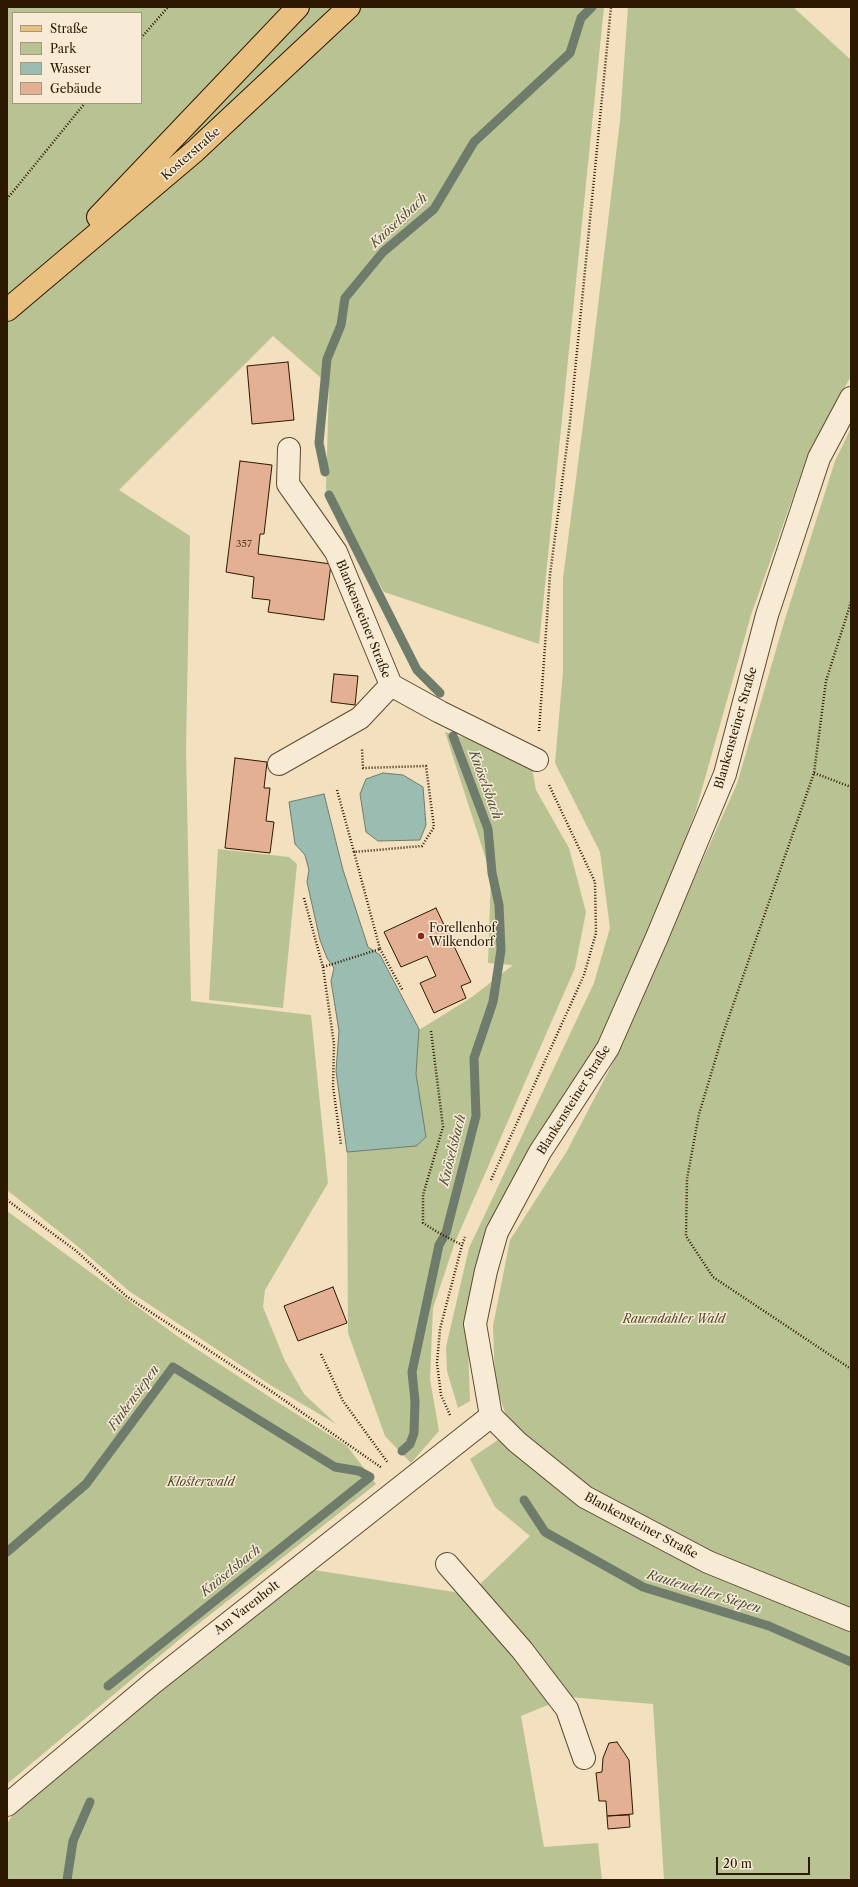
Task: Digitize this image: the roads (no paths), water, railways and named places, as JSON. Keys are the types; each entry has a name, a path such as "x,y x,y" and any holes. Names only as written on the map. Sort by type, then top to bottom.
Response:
{"main road":[{"name":"Kosterstraße","path":"7,310 25,293 298,7"},
{"name":"Kosterstraße","path":"25,293 195,152 349,7"}],"street":[{"name":"Blankensteiner Straße","path":"851,398 819,458 768,615 725,774 660,930 608,1048 540,1152 497,1232 475,1324 491,1416 517,1442 585,1497 708,1562 851,1620"},
{"name":"Blankensteiner Straße","path":"288,449 288,484 336,552 391,685 440,712 537,760"},
{"path":"279,764 360,718 391,685"},
{"name":"Am Varenholt","path":"7,1805 154,1682 491,1416"},
{"path":"447,1564 522,1650 567,1709 584,1758"}],"water":[{"path":"383,773 403,775 423,787 426,825 420,840 378,841 366,832 360,794 366,779"},
{"path":"324,794 343,870 368,947 380,955 419,1029 416,1074 426,1137 416,1146 347,1152 336,1071 339,1031 331,981 334,968 327,958 320,940 307,882 309,870 305,855 295,844 289,802"}],"waterway":[{"name":"Knöselsbach","path":"325,472 319,443 327,359 341,325 345,298 383,252 434,209 474,142 570,53 581,18 592,7"},
{"name":"Knöselsbach","path":"329,495 417,670 440,693"},
{"name":"Knöselsbach","path":"402,1451 410,1444 414,1433 415,1401 412,1372 439,1245 446,1233 476,1116 474,1058 493,1002 501,950 499,905 492,873 488,829 453,736"},
{"name":"Finkensiepen","path":"7,1552 86,1484 173,1367 335,1467 359,1471 370,1477 108,1686"},
{"name":"Rautendeller Siepen","path":"524,1500 545,1532 643,1587 769,1626 851,1662"},
{"name":"Knöselsbach","path":"67,1880 73,1841 90,1802"}],"place":[{"name":"Forellenhof Wilkendorf","path":"421,936"}],"park label":[{"name":"Rauendahler Wald","path":"674,1320"},
{"name":"Klosterwald","path":"201,1483"}]}
